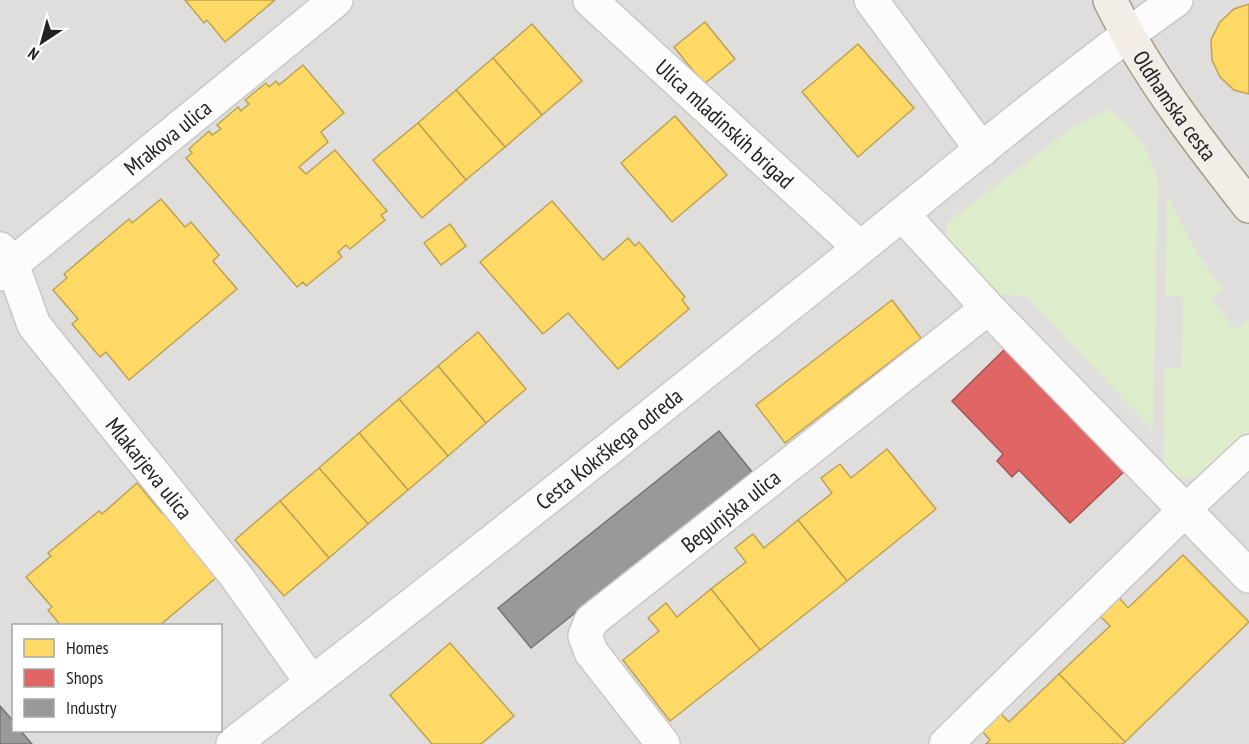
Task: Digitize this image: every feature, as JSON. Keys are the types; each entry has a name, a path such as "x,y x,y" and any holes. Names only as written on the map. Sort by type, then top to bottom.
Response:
{"main road":[{"name":"Oldhamska cesta","path":"1110,0 1127,34 1214,162 1249,206"}],"street":[{"name":"Mrakova ulica","path":"4,263 336,0"},
{"name":"Ulica mladinskih brigad","path":"590,0 860,248"},
{"path":"871,0 982,150"},
{"name":"Cesta Kokrškega odreda","path":"233,744 1127,34 1176,0"},
{"path":"902,214 988,308 1249,576"},
{"name":"Mlakarjeva ulica","path":"4,263 34,325 236,576 312,683"},
{"name":"Begunjska ulica","path":"663,744 591,652 585,636 591,621 988,308"},
{"path":"946,744 1249,450"}],"shaded area":[{"path":"0,0 1249,0 1249,744 0,744"},
{"path":"998,295 1026,296 1153,431 1151,455"},
{"path":"868,402 880,445 613,659 603,610"},
{"path":"1045,572 1069,595 920,744 874,744"}],"green space":[{"path":"1107,110 1118,115 1139,139 1148,154 1158,181 1153,431 1026,296 998,295 957,252 948,239 946,226 950,220 1073,127"},
{"path":"1167,194 1198,254 1223,288 1212,299 1235,329 1249,320 1249,432 1207,474 1189,479 1173,474 1163,466 1164,368 1181,368 1183,297 1165,296"}],"building: Homes":[{"path":"185,0 275,0 225,42 207,20 204,23"},
{"path":"1249,4 1249,94 1234,90 1220,77 1212,60 1211,40 1220,22 1234,9"},
{"path":"705,22 735,59 704,84 674,47"},
{"path":"532,24 582,81 542,115 493,58"},
{"path":"858,44 914,108 858,157 802,92"},
{"path":"493,58 542,115 505,147 456,90"},
{"path":"303,65 344,113 321,132 328,142 299,167 306,174 335,150 387,211 381,215 385,220 350,249 346,245 338,252 342,257 306,286 303,282 297,287 186,158 192,153 189,149 209,131 212,135 221,129 217,125 238,107 241,111 249,104 245,100 266,83 269,87 276,81 279,85"},
{"path":"456,90 505,147 466,180 418,123"},
{"path":"675,116 727,175 672,222 621,163"},
{"path":"418,123 466,180 422,218 373,160"},
{"path":"161,199 185,227 191,222 219,255 213,261 237,289 129,380 106,352 100,357 72,324 78,319 53,290 67,278 64,274 129,219 132,223"},
{"path":"552,201 603,260 628,238 635,246 639,242 685,297 682,300 689,309 618,369 568,313 543,334 480,262"},
{"path":"450,224 466,246 441,265 424,243"},
{"path":"892,300 921,338 785,443 756,405"},
{"path":"478,332 526,389 486,423 438,366"},
{"path":"438,366 486,423 448,456 399,399"},
{"path":"399,399 448,456 408,490 359,433"},
{"path":"359,433 408,490 368,524 319,468"},
{"path":"887,449 936,509 847,581 798,520 832,493 821,478 840,464 851,478"},
{"path":"319,468 368,524 329,558 280,501"},
{"path":"137,483 162,513 166,509 217,577 161,624 59,624 48,610 52,607 26,577 51,556 48,553 99,511 102,514"},
{"path":"280,501 329,558 284,596 235,540"},
{"path":"798,520 847,581 760,650 711,589 746,562 735,548 753,534 764,548"},
{"path":"1183,555 1249,622 1125,742 1059,674 1110,626 1096,612 1115,593 1128,608"},
{"path":"711,589 760,650 670,721 623,660 659,631 648,618 666,603 677,617"},
{"path":"450,643 514,716 481,744 432,744 390,695"},
{"path":"1059,674 1125,742 1123,744 986,744 990,740 978,727 996,709 1009,722"}],"building: Shops":[{"path":"1011,343 1130,466 1070,523 1019,470 1012,477 997,461 1003,454 952,401"}],"building: Industry":[{"path":"719,431 752,472 531,648 498,608"},
{"path":"0,706 12,720 12,732 22,732 32,744 0,744"}]}
